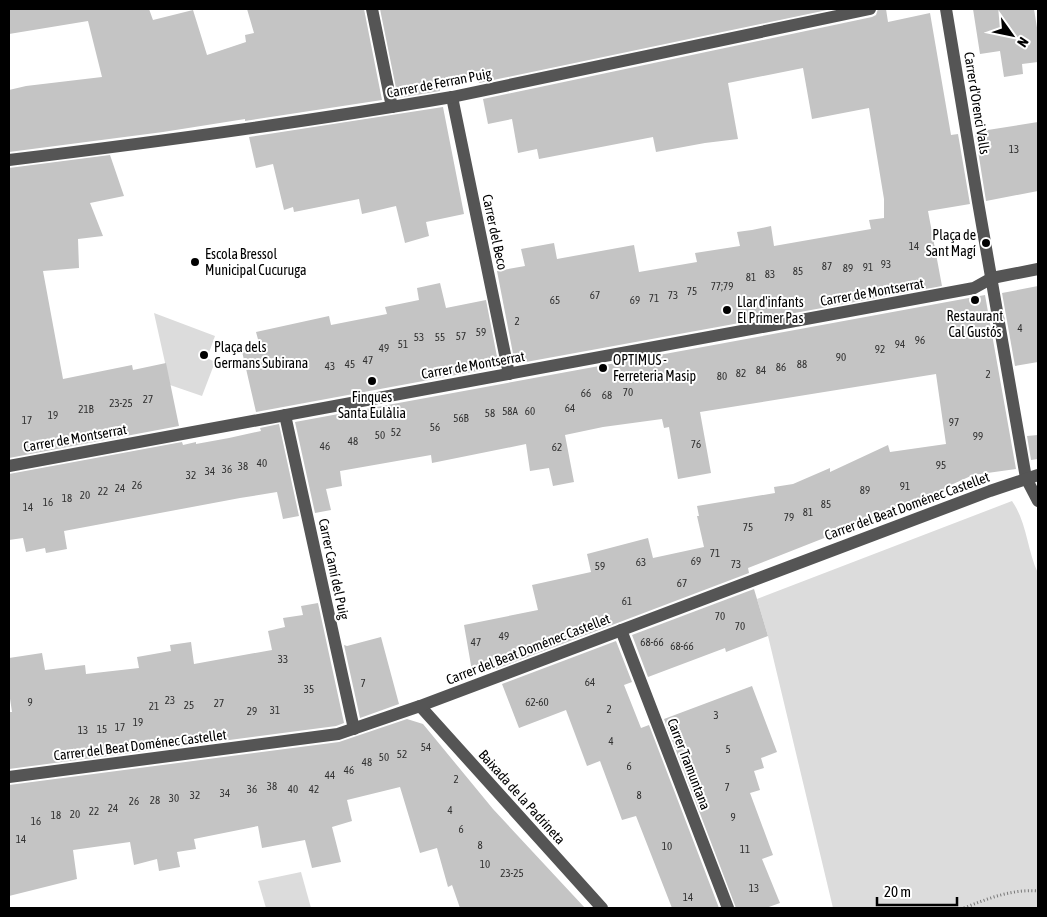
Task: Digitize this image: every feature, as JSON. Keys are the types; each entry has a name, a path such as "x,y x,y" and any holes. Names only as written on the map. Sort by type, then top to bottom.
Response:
{"street":[{"path":"372,9 392,107"},
{"name":"Carrer de Ferran Puig","path":"9,160 109,148 452,97 870,9"},
{"name":"Carrer d'Orenci Valls","path":"946,9 992,278"},
{"name":"Carrer del Beco","path":"452,97 509,374"},
{"path":"1038,269 992,278 1038,501"},
{"name":"Carrer de Montserrat","path":"9,466 943,294 974,288 992,278"},
{"name":"Carrer Camí del Puig","path":"285,415 354,729"},
{"name":"Carrer del Beat Doménec Castellet","path":"9,777 338,734 420,706 1032,476"},
{"name":"Carrer Tramuntana","path":"621,630 728,908"},
{"name":"Baixada de la Padrineta","path":"420,706 602,908"}],"path":[{"path":"964,908 1010,892 1038,891"}],"shaded area":[{"path":"154,313 215,336 207,358 215,362 202,396 170,385"},
{"path":"1012,501 1021,518 1038,573 1038,908 833,908 768,636 757,599"},
{"path":"301,872 311,908 266,908 258,881"}],"building":[{"path":"9,9 149,9 153,20 193,10 207,55 246,42 245,35 254,33 247,9 364,9 382,100 245,121 245,119 163,132 9,152 9,90 26,86 102,77 88,21 9,34"},
{"path":"380,9 832,9 479,83 478,78 439,86 440,91 398,98"},
{"path":"878,9 886,9 888,22 930,13 951,135 958,134 970,204 928,211 942,286 515,364 497,271 525,266 521,249 554,243 557,259 634,245 639,272 697,262 695,253 740,246 737,232 771,226 774,246 871,229 869,220 884,218 884,199 869,108 812,119 803,68 728,83 738,139 656,152 653,137 539,159 537,149 518,153 512,119 488,124 483,99 872,17 876,15"},
{"path":"973,9 1034,9 1038,34 1038,62 1022,64 1023,74 1004,77 1000,51 980,54"},
{"path":"443,107 464,214 426,222 429,236 405,243 396,206 362,214 359,199 294,212 293,207 284,210 273,164 256,168 249,137"},
{"path":"1038,122 1038,191 986,201 975,132"},
{"path":"110,155 124,196 90,203 103,236 78,239 79,268 43,271 63,379 132,365 133,370 166,363 179,426 9,458 9,168"},
{"path":"440,283 446,308 486,300 499,367 256,412 241,347 259,343 256,332 329,316 331,325 387,314 385,307 419,300 417,288"},
{"path":"1038,286 1038,362 1015,366 1002,293"},
{"path":"985,295 1016,469 973,475 941,492 748,568 749,573 496,669 494,662 472,671 464,625 538,610 532,585 591,572 587,554 648,538 653,558 704,547 697,516 699,516 697,506 775,493 774,487 793,484 830,468 830,472 888,445 890,452 946,444 936,374 700,412 711,473 678,479 669,427 664,428 662,419 603,427 565,435 574,482 553,486 549,468 530,471 526,444 432,463 431,455 340,471 342,486 326,489 331,510 315,513 295,422"},
{"path":"279,424 299,516 283,519 277,492 64,531 67,549 46,553 45,548 26,552 23,538 9,540 9,474 182,442 183,445 196,442 196,444 229,438 261,431 260,428"},
{"path":"1038,435 1038,459 1031,460 1027,436"},
{"path":"754,589 768,636 726,652 725,648 648,677 632,635"},
{"path":"318,603 344,723 336,726 9,769 9,712 12,712 9,692 9,658 42,653 45,670 85,665 86,674 139,668 137,657 171,651 170,645 191,642 194,664 272,650 268,631 285,627 283,618 303,615 301,606"},
{"path":"381,637 399,704 360,718 344,645 347,646"},
{"path":"616,641 632,682 624,685 641,728 649,725 719,908 672,908 636,816 622,820 600,761 587,766 566,710 519,728 502,684"},
{"path":"752,686 777,752 761,758 764,768 754,771 760,790 750,793 773,855 762,859 780,903 766,908 736,908 664,719"},
{"path":"407,719 423,724 493,809 585,908 460,908 452,885 448,887 437,848 420,853 400,787 347,800 352,821 332,827 341,862 312,868 305,840 262,848 258,826 194,839 196,849 177,852 180,867 159,871 157,859 134,865 130,842 73,850 77,879 9,896 9,785 339,742"}],"place":[{"name":"Plaça de Sant Magí","path":"986,243"},
{"name":"Escola Bressol Municipal Cucuruga","path":"195,262"},
{"name":"Restaurant Cal Gustós","path":"975,300"},
{"name":"Llar d'infants El Primer Pas","path":"727,310"},
{"name":"Plaça dels Germans Subirana","path":"204,355"},
{"name":"OPTIMUS - Ferreteria Masip","path":"603,368"},
{"name":"Finques Santa Eulàlia","path":"372,381"}]}
